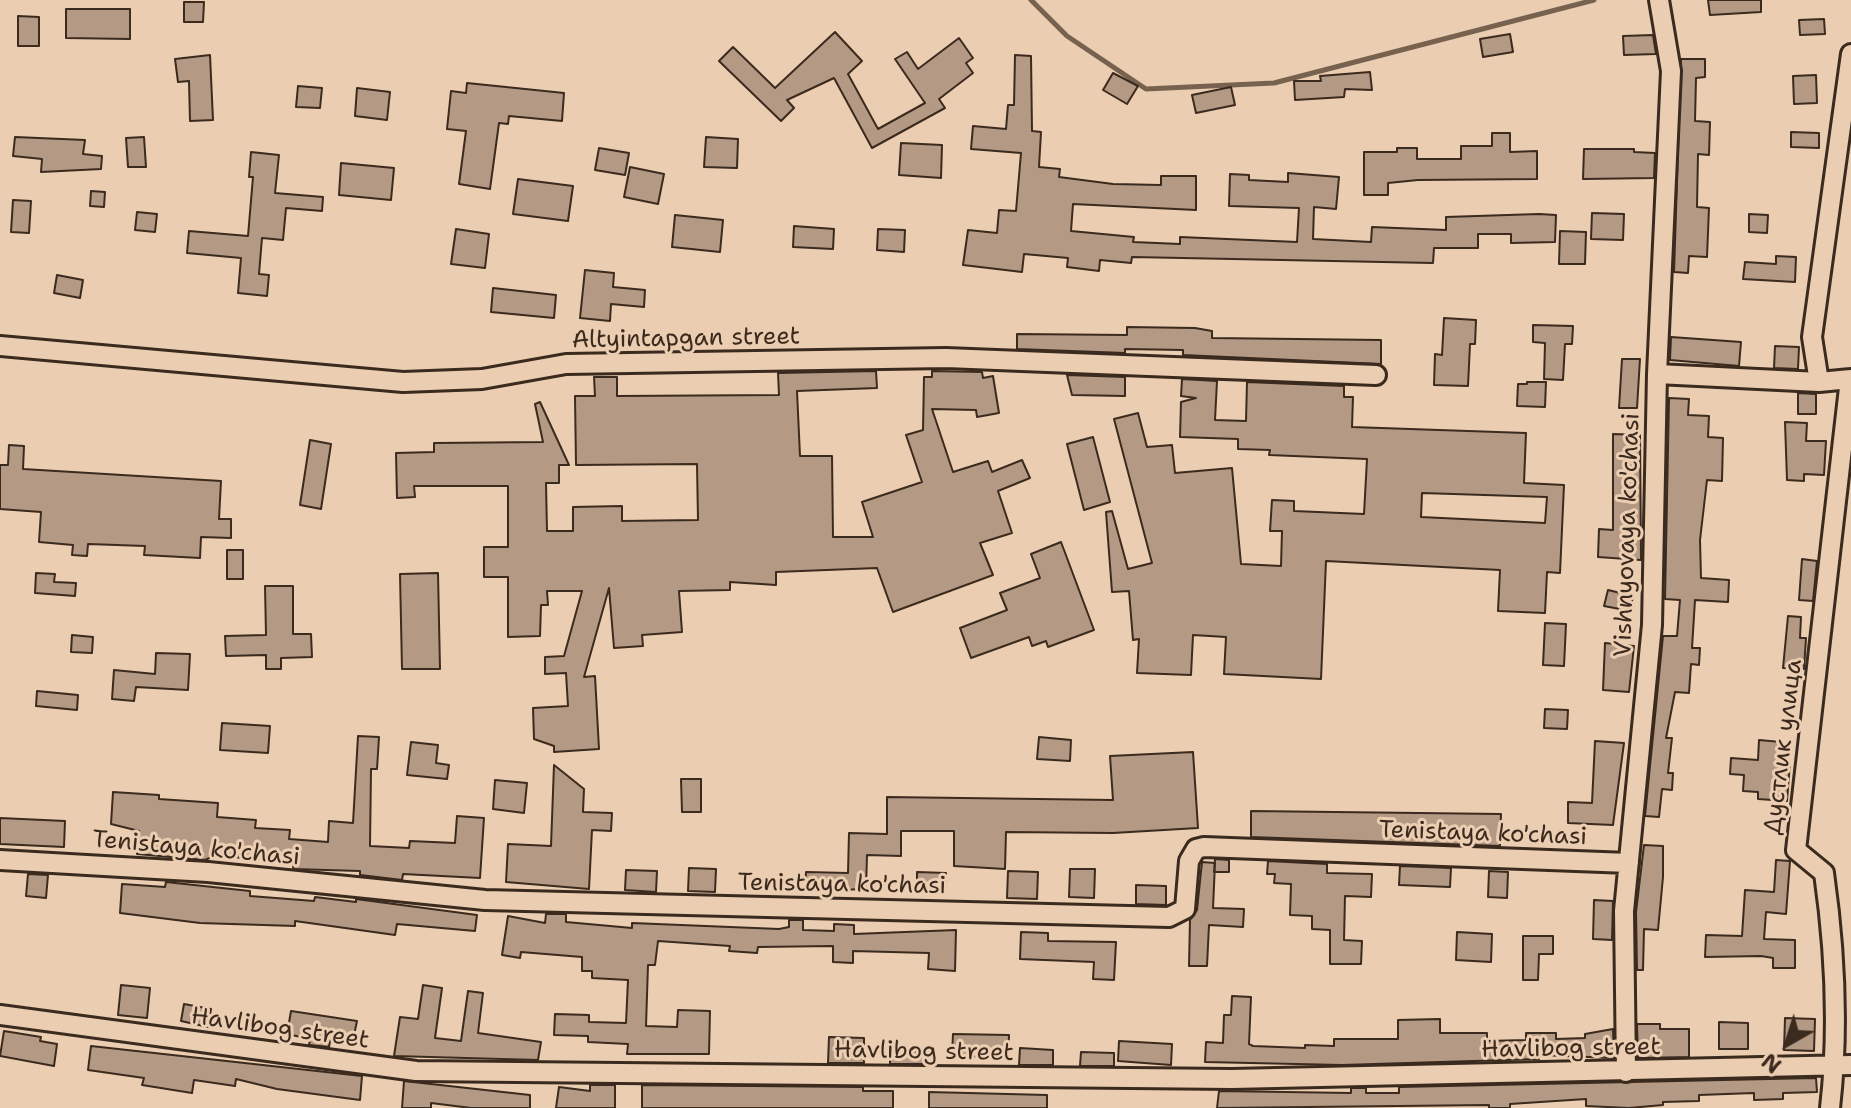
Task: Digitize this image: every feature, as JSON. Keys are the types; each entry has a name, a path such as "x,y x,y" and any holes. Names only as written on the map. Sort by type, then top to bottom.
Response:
{"street":[{"name":"Vishnyovaya ko'chasi","path":"1626,1072 1624,911 1652,625 1657,374 1671,71 1659,0"},
{"path":"1819,382 1812,337 1851,54"},
{"name":"Altyintapgan street","path":"0,346 403,382 482,379 566,364 946,358 1376,375"},
{"path":"1657,374 1819,382 1850,379"},
{"name":"Дустлик улица","path":"1830,1108 1843,1064 1832,928 1824,873 1796,850 1850,379"},
{"name":"Tenistaya ko'chasi","path":"0,860 208,872 485,900 1169,917 1179,915 1185,909 1189,861 1196,849 1204,847 1629,863"},
{"name":"Hаvlibog street","path":"0,1015 416,1071 1217,1079 1626,1072 1843,1064"}],"building":[{"path":"1708,0 1761,0 1761,12 1710,15"},
{"path":"184,2 204,2 203,22 184,22"},
{"path":"66,9 130,9 130,39 66,38"},
{"path":"18,16 39,17 39,46 18,46"},
{"path":"1824,19 1825,34 1800,35 1799,20"},
{"path":"835,32 862,61 848,74 878,129 925,103 895,59 907,52 918,69 959,38 973,58 966,63 973,73 939,99 945,108 872,148 834,78 787,100 794,108 781,121 719,61 733,47 775,88"},
{"path":"1510,34 1513,52 1483,57 1480,39"},
{"path":"1653,35 1656,54 1624,55 1623,36"},
{"path":"210,55 213,120 190,121 189,81 178,82 175,59"},
{"path":"1015,55 1031,56 1032,131 1041,132 1039,167 1060,169 1059,177 1113,184 1161,185 1161,176 1196,176 1196,210 1073,204 1071,231 1134,237 1133,242 1180,244 1180,237 1297,242 1299,208 1229,206 1230,174 1249,175 1249,180 1288,182 1288,173 1339,177 1336,209 1314,207 1313,239 1371,242 1372,227 1446,230 1446,217 1539,214 1556,215 1555,242 1511,243 1511,234 1478,234 1478,248 1434,248 1433,263 1132,257 1131,263 1100,260 1099,271 1067,267 1068,258 1024,254 1022,272 963,265 968,230 997,233 999,210 1016,211 1021,153 971,149 973,126 1006,129 1008,105 1014,105"},
{"path":"1681,59 1705,59 1705,77 1696,78 1695,121 1710,122 1709,155 1698,154 1697,207 1709,208 1707,257 1689,256 1688,273 1674,272"},
{"path":"1370,72 1372,90 1345,89 1344,97 1295,100 1294,81 1321,81 1320,76"},
{"path":"1113,73 1138,86 1127,104 1103,90"},
{"path":"1816,75 1817,103 1794,104 1793,76"},
{"path":"467,83 564,93 562,121 509,116 508,124 499,123 490,189 459,184 466,131 447,129 451,91 466,93"},
{"path":"298,86 322,88 320,108 296,107"},
{"path":"1231,87 1235,105 1196,113 1192,95"},
{"path":"357,88 390,92 387,120 355,116"},
{"path":"1791,132 1819,133 1819,148 1791,147"},
{"path":"1492,133 1510,133 1510,152 1537,151 1537,179 1418,180 1388,183 1388,195 1364,195 1364,152 1397,152 1397,148 1417,148 1417,159 1461,159 1461,146 1492,146"},
{"path":"15,137 85,140 83,154 102,156 101,169 41,172 42,159 13,156"},
{"path":"144,137 146,167 128,167 126,138"},
{"path":"706,137 738,139 737,168 704,167"},
{"path":"901,143 942,145 941,178 899,175"},
{"path":"599,148 629,153 625,175 595,170"},
{"path":"1584,149 1634,149 1634,152 1655,153 1654,178 1583,179"},
{"path":"251,152 279,155 275,193 323,197 322,211 286,208 283,240 262,238 259,274 269,275 267,296 238,293 241,258 187,253 189,231 248,236 253,177 249,177"},
{"path":"341,163 394,168 391,200 339,195"},
{"path":"630,167 664,174 658,204 624,197"},
{"path":"518,179 573,186 568,221 513,214"},
{"path":"91,191 105,192 104,207 90,206"},
{"path":"13,200 31,201 29,233 11,232"},
{"path":"137,212 157,214 155,232 135,230"},
{"path":"1592,213 1624,214 1623,240 1591,239"},
{"path":"1749,214 1768,215 1767,233 1749,232"},
{"path":"675,215 723,220 720,252 672,247"},
{"path":"794,226 834,229 833,249 793,247"},
{"path":"456,229 489,234 485,268 451,264"},
{"path":"878,229 905,230 904,252 877,250"},
{"path":"1560,231 1586,232 1585,264 1559,264"},
{"path":"1776,256 1796,257 1795,282 1743,279 1745,262 1776,264"},
{"path":"585,270 614,273 613,287 645,290 644,307 611,304 610,321 580,318"},
{"path":"57,275 83,280 80,298 54,293"},
{"path":"493,288 556,295 554,318 491,312"},
{"path":"1444,318 1476,320 1475,344 1470,344 1468,386 1434,385 1435,354 1442,355"},
{"path":"1533,325 1573,326 1572,344 1565,344 1563,380 1544,379 1545,343 1533,342"},
{"path":"1127,327 1195,328 1212,331 1212,338 1381,340 1381,364 1183,355 1183,350 1125,349 1125,353 1017,349 1017,334 1127,335"},
{"path":"1671,337 1741,342 1739,366 1670,360"},
{"path":"1775,346 1799,347 1798,369 1774,368"},
{"path":"1622,359 1640,359 1637,408 1619,408"},
{"path":"876,371 877,388 797,391 800,456 832,456 833,537 873,537 862,502 922,482 906,435 923,430 924,377 932,377 932,371 982,372 983,378 993,376 999,413 977,417 976,410 932,409 953,472 988,461 992,472 1022,460 1030,478 998,491 1012,533 980,543 993,575 893,612 877,568 776,572 776,585 730,582 730,590 679,591 682,632 642,635 643,646 614,648 609,588 584,677 595,676 599,749 554,752 554,746 534,739 533,708 568,706 566,673 545,674 545,657 564,656 582,591 547,591 548,605 541,605 540,636 508,637 508,577 484,577 484,547 508,547 508,486 414,486 415,497 397,498 396,453 434,452 434,443 543,442 535,404 540,402 569,465 559,465 559,483 546,483 547,531 573,531 573,507 622,506 622,521 698,520 697,464 576,465 575,396 595,396 594,377 617,377 617,396 779,395 778,373"},
{"path":"1067,375 1125,377 1125,396 1072,395"},
{"path":"1182,379 1217,381 1215,420 1246,421 1247,382 1344,386 1344,397 1353,397 1352,427 1526,433 1524,483 1564,485 1560,573 1547,572 1545,613 1498,611 1500,570 1326,561 1321,679 1224,674 1226,637 1193,635 1191,675 1137,673 1139,639 1133,640 1129,591 1112,592 1106,512 1112,511 1128,569 1152,563 1114,419 1138,413 1147,447 1172,445 1175,473 1232,468 1241,564 1281,566 1282,531 1270,531 1272,500 1294,501 1294,511 1364,514 1367,459 1269,455 1270,450 1238,449 1238,439 1180,437 1181,402 1196,398 1181,396","holes":["1422,493 1547,497 1545,523 1421,517"]},
{"path":"1546,382 1545,407 1517,406 1518,384"},
{"path":"1798,393 1816,394 1816,414 1798,414"},
{"path":"1669,398 1689,399 1688,415 1709,416 1708,437 1723,438 1722,481 1707,480 1700,540 1701,578 1729,580 1728,602 1695,600 1692,648 1700,648 1699,665 1691,664 1689,693 1675,692 1666,738 1672,738 1668,773 1673,773 1672,790 1662,789 1659,817 1645,816 1663,636 1677,636 1680,600 1665,599"},
{"path":"1785,422 1807,423 1806,441 1826,441 1824,475 1804,474 1804,481 1787,480"},
{"path":"1613,434 1640,435 1641,560 1598,557 1599,529 1613,530"},
{"path":"1093,437 1110,502 1084,510 1067,444"},
{"path":"310,440 331,444 321,509 300,505"},
{"path":"9,445 24,446 23,469 221,481 219,519 231,519 231,538 201,537 200,558 144,555 145,546 88,544 87,556 72,555 73,545 39,542 41,512 0,509 0,465 8,465"},
{"path":"1061,542 1094,630 1048,647 1046,641 1032,646 1029,637 971,658 960,628 1007,610 1000,593 1040,578 1031,554"},
{"path":"227,550 243,550 243,579 227,579"},
{"path":"1802,559 1817,561 1813,601 1799,600"},
{"path":"36,573 55,574 54,582 76,583 75,596 35,593"},
{"path":"438,573 440,669 402,669 400,574"},
{"path":"265,586 293,586 293,634 311,634 312,657 281,658 281,669 266,669 266,655 226,656 225,636 266,635"},
{"path":"1608,590 1633,596 1630,611 1604,606"},
{"path":"1788,616 1801,617 1800,638 1806,638 1804,669 1783,668"},
{"path":"1545,623 1566,624 1564,666 1543,665"},
{"path":"72,635 93,637 92,653 71,652"},
{"path":"1605,643 1634,646 1629,692 1603,690"},
{"path":"156,653 190,654 188,690 136,687 134,701 112,699 114,670 155,674"},
{"path":"37,691 78,695 77,710 36,706"},
{"path":"1545,709 1568,710 1567,729 1544,728"},
{"path":"222,723 270,726 268,753 220,750"},
{"path":"358,736 379,737 377,769 371,769 370,846 409,848 410,841 455,843 457,816 484,818 480,878 403,874 402,880 360,875 360,871 293,869 294,861 214,856 205,860 137,854 139,831 111,824 113,792 159,795 159,799 218,803 217,817 256,820 255,828 290,830 289,839 328,842 329,821 353,823"},
{"path":"1039,737 1071,740 1070,761 1037,759"},
{"path":"1759,740 1781,742 1779,761 1790,762 1787,801 1758,799 1758,792 1743,791 1744,775 1730,774 1731,758 1758,760"},
{"path":"1595,741 1624,743 1613,825 1568,823 1568,802 1592,803"},
{"path":"411,742 438,745 436,763 449,765 447,779 407,775"},
{"path":"1193,752 1198,828 1113,833 1006,832 1005,869 954,866 954,831 901,831 901,856 867,855 866,889 805,891 806,872 848,873 849,833 887,834 887,797 1113,800 1110,756"},
{"path":"554,765 584,789 583,812 612,813 611,831 592,830 589,889 506,882 508,844 551,846"},
{"path":"681,779 701,779 701,812 682,812"},
{"path":"495,780 527,783 524,813 493,809"},
{"path":"1251,811 1501,814 1500,846 1251,837"},
{"path":"0,818 65,821 64,847 0,844"},
{"path":"1644,845 1663,846 1663,877 1658,930 1644,929 1643,970 1637,970 1636,912"},
{"path":"1215,859 1229,860 1229,872 1214,872"},
{"path":"1776,860 1790,861 1786,914 1766,912 1764,939 1795,940 1795,968 1773,968 1773,958 1761,956 1705,957 1706,935 1742,936 1745,890 1774,892"},
{"path":"1268,861 1327,864 1327,873 1372,874 1371,897 1345,896 1344,940 1362,941 1361,964 1330,964 1330,930 1312,929 1312,916 1290,915 1291,884 1274,883 1275,874 1267,874"},
{"path":"1202,862 1215,863 1213,908 1244,909 1243,927 1209,925 1207,966 1189,966 1190,920 1197,910"},
{"path":"1400,866 1451,868 1450,887 1399,885"},
{"path":"689,868 716,869 715,892 688,891"},
{"path":"1070,869 1095,869 1094,898 1069,897"},
{"path":"626,870 657,871 656,892 625,890"},
{"path":"1008,871 1038,872 1037,899 1007,898"},
{"path":"1489,871 1508,872 1507,898 1488,897"},
{"path":"917,872 946,873 945,891 917,890"},
{"path":"28,874 48,875 46,898 26,896"},
{"path":"166,882 250,891 250,896 314,901 315,897 356,902 356,899 477,915 475,931 397,924 395,935 295,921 295,926 200,923 120,913 122,884 165,887"},
{"path":"1136,885 1166,886 1166,905 1136,904"},
{"path":"1594,900 1613,901 1612,940 1593,939"},
{"path":"546,914 566,914 566,922 632,928 632,923 779,929 789,927 789,920 803,920 803,930 834,931 834,924 854,925 854,934 956,930 955,971 928,969 929,953 853,951 853,963 833,962 833,946 758,947 757,953 729,951 730,946 658,941 655,965 648,965 646,1026 677,1027 678,1010 710,1011 709,1054 627,1054 628,1044 588,1042 588,1036 554,1035 555,1014 589,1015 589,1022 626,1023 628,980 592,978 592,971 582,971 582,957 521,952 520,958 502,955 508,916 545,923"},
{"path":"1021,932 1048,933 1048,941 1116,942 1114,980 1093,979 1094,962 1020,959"},
{"path":"1457,932 1492,934 1491,962 1456,960"},
{"path":"1523,936 1553,936 1553,954 1539,954 1538,980 1523,980"},
{"path":"121,985 150,988 147,1018 118,1015"},
{"path":"423,985 442,988 435,1038 461,1041 468,991 483,993 478,1033 541,1042 538,1060 394,1056 400,1017 418,1019"},
{"path":"1232,996 1251,997 1249,1044 1253,1046 1305,1048 1305,1045 1334,1046 1334,1039 1398,1039 1398,1020 1440,1019 1440,1033 1487,1033 1487,1041 1526,1040 1526,1033 1556,1033 1556,1039 1585,1038 1585,1034 1613,1029 1614,1058 1539,1055 1539,1059 1342,1065 1205,1062 1206,1042 1223,1043 1224,1015 1231,1015"},
{"path":"184,1004 211,1009 208,1027 181,1021"},
{"path":"291,1011 357,1021 352,1045 330,1041 329,1047 309,1045 310,1039 287,1034"},
{"path":"1785,1018 1815,1019 1814,1051 1784,1050"},
{"path":"1719,1022 1748,1023 1748,1049 1719,1049"},
{"path":"1637,1024 1660,1024 1660,1029 1689,1029 1689,1057 1638,1058"},
{"path":"4,1031 41,1037 40,1041 57,1044 54,1066 0,1056"},
{"path":"953,1034 1009,1035 1008,1058 952,1055"},
{"path":"829,1037 864,1038 864,1063 828,1063"},
{"path":"1119,1041 1172,1044 1171,1065 1118,1061"},
{"path":"91,1046 362,1076 360,1100 277,1089 236,1079 235,1086 194,1080 192,1093 142,1085 144,1078 88,1070"},
{"path":"1020,1048 1053,1050 1053,1065 1019,1065"},
{"path":"890,1051 926,1052 925,1064 890,1064"},
{"path":"1081,1052 1114,1053 1114,1066 1080,1066"},
{"path":"1816,1078 1817,1092 1783,1093 1783,1099 1754,1100 1754,1093 1699,1095 1699,1101 1663,1102 1663,1105 1629,1108 1586,1106 1586,1099 1510,1104 1510,1108 1489,1108 1489,1105 1217,1108 1219,1091 1351,1093 1351,1088 1366,1088 1366,1093 1399,1093 1399,1087"},
{"path":"404,1081 530,1095 530,1108 471,1108 431,1103 431,1108 402,1108"},
{"path":"590,1085 615,1085 615,1108 556,1108 559,1087 590,1091"},
{"path":"642,1085 863,1087 863,1091 893,1091 893,1108 642,1108"},
{"path":"929,1092 1047,1095 1047,1108 929,1108"}],"waterway":[{"path":"1031,0 1067,36 1146,89 1274,83 1594,0"}]}
